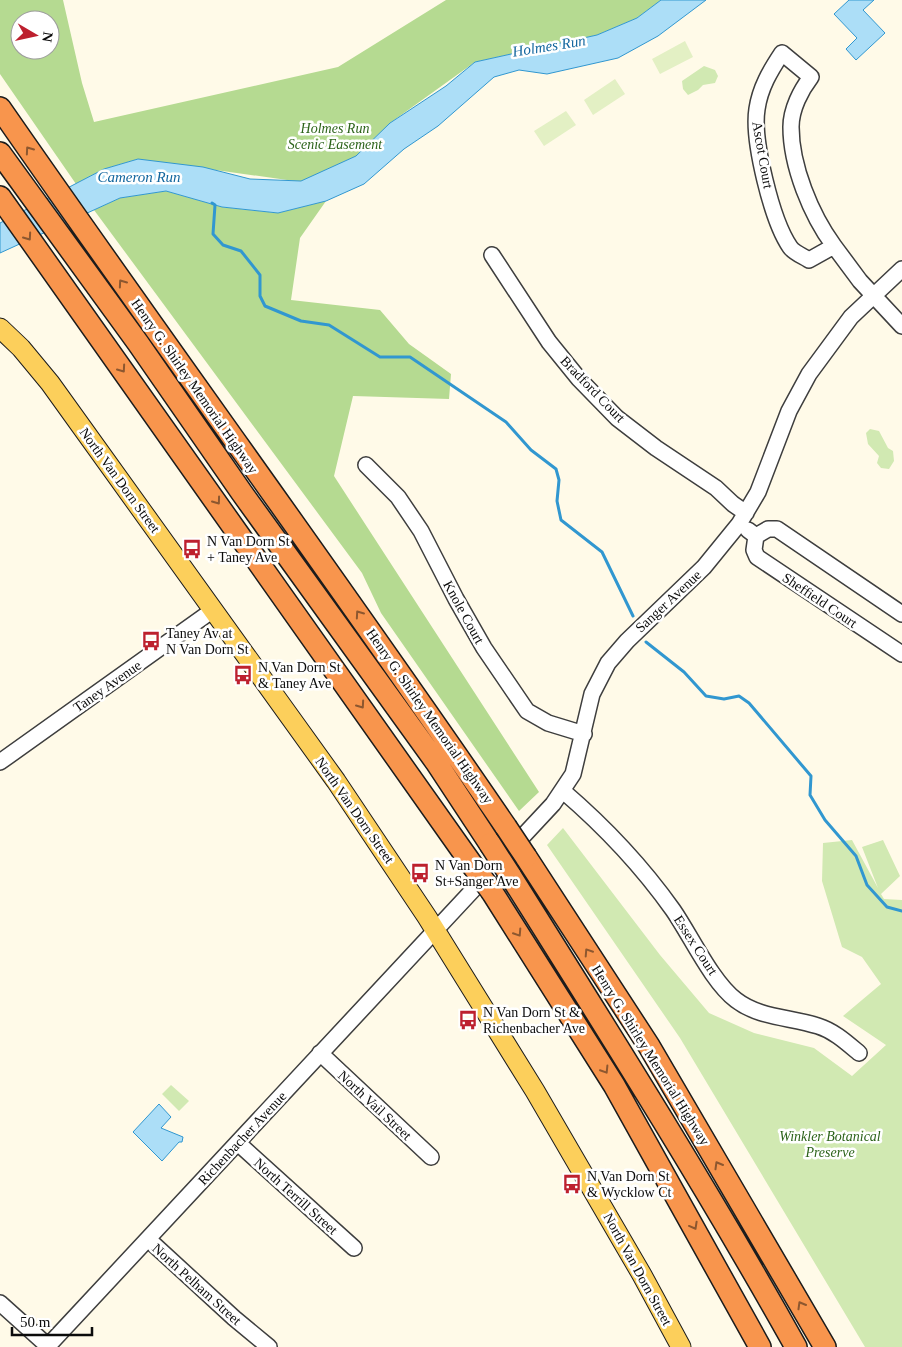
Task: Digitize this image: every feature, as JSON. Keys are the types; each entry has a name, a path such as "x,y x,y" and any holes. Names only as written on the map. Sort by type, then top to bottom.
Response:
{"highway":[{"name":"Henry G. Shirley Memorial Highway","path":"0,108 354,607 526,856 649,1046 825,1347"},
{"path":"0,153 138,343 311,591 420,739 510,875 633,1070 746,1258 796,1347"},
{"path":"0,197 492,892 614,1085 760,1347"},
{"path":"746,1258 790,1347"}],"main road":[{"name":"North Van Dorn Street","path":"0,328 21,348 66,404 365,822 435,929 605,1209 681,1347"}],"street":[{"name":"Ascot Court","path":"834,246 809,260 791,249 778,223 764,174 756,130 756,111 770,70 782,53 811,77 803,88 794,109 791,125 798,170 816,220 872,295 902,326"},
{"name":"Bradford Court","path":"492,255 549,342 579,379 611,412 656,448 716,488 733,504 743,518"},
{"name":"Sanger Avenue","path":"435,929 530,832 563,791 573,774 592,694 612,657 704,567 743,518 758,492 789,411 806,380 841,330 872,295 902,269"},
{"path":"0,337 21,348"},
{"name":"Knole Court","path":"366,465 398,497 421,531 484,648 527,711 548,723 584,734"},
{"path":"743,518 756,536 768,529 777,529 902,614"},
{"name":"Sheffield Court","path":"756,536 754,550 757,557 902,654"},
{"name":"Taney Avenue","path":"0,762 213,610"},
{"name":"Essex Court","path":"563,791 608,831 636,862 674,911 717,978 736,1000 757,1012 795,1020 830,1031 859,1053"},
{"name":"Richenbacher Avenue","path":"48,1347 238,1144 320,1052 435,929"},
{"name":"North Vail Street","path":"320,1052 431,1157"},
{"name":"North Terrill Street","path":"238,1144 354,1248"},
{"name":"North Pelham Street","path":"149,1240 268,1347"},
{"path":"0,1303 48,1347"}],"green space":[{"name":"Holmes Run Scenic Easement","path":"0,0 63,0 82,83 94,122 338,67 446,0 661,0 637,18 597,35 475,62 390,123 356,156 301,182 138,159 104,169 76,184 0,74"},
{"path":"685,41 693,57 660,74 652,59"},
{"path":"704,66 715,70 718,76 715,83 703,85 688,95 683,89 682,81"},
{"path":"615,79 625,94 593,115 584,100"},
{"path":"566,111 576,125 544,146 534,131"},
{"path":"166,191 222,207 278,213 326,201 300,238 291,300 380,310 409,344 451,374 449,399 353,396 334,476 539,792 519,811 381,613 362,573 94,210 120,198"},
{"path":"870,429 879,431 888,448 893,451 894,461 889,469 881,468 877,463 879,456 868,444 866,433"},
{"name":"Winkler Botanical Preserve","path":"563,828 660,955 709,1013 754,1033 814,1048 852,1076 886,1045 843,1016 881,984 862,957 842,947 822,881 823,843 852,840 878,888 862,847 883,840 900,876 881,894 884,899 902,900 902,1347 865,1347 680,1038 547,845"},
{"path":"171,1085 189,1101 179,1111 162,1094"}],"water":[{"name":"Cameron Run","path":"661,0 706,0 658,36 618,58 547,74 519,70 494,77 438,126 404,149 364,184 326,201 278,213 222,207 166,191 120,198 0,253 0,223 104,169 138,159 203,167 250,179 301,181 356,156 390,123 446,86 475,62 597,35 637,18"},
{"path":"849,0 874,0 863,10 885,33 856,60 846,49 857,38 834,14"},
{"path":"159,1104 171,1117 161,1128 183,1137 182,1142 179,1142 162,1161 133,1132"}],"waterway":[{"path":"212,203 215,205 213,234 223,245 241,251 260,275 260,296 265,306 301,321 329,325 380,357 410,357 506,422 531,450 556,469 559,480 557,501 561,520 602,552 633,616"},
{"path":"646,642 684,672 706,696 724,699 739,696 749,703 811,776 810,795 825,820 856,856 867,885 887,907 902,911"}],"place":[{"name":"N Van Dorn St + Taney Ave","path":"192,549"},
{"name":"Taney Av at N Van Dorn St","path":"151,641"},
{"name":"N Van Dorn St & Taney Ave","path":"243,675"},
{"name":"N Van Dorn St+Sanger Ave","path":"420,873"},
{"name":"N Van Dorn St & Richenbacher Ave","path":"468,1020"},
{"name":"N Van Dorn St & Wycklow Ct","path":"572,1184"}],"water label":[{"name":"Holmes Run","path":"549,46"}]}
